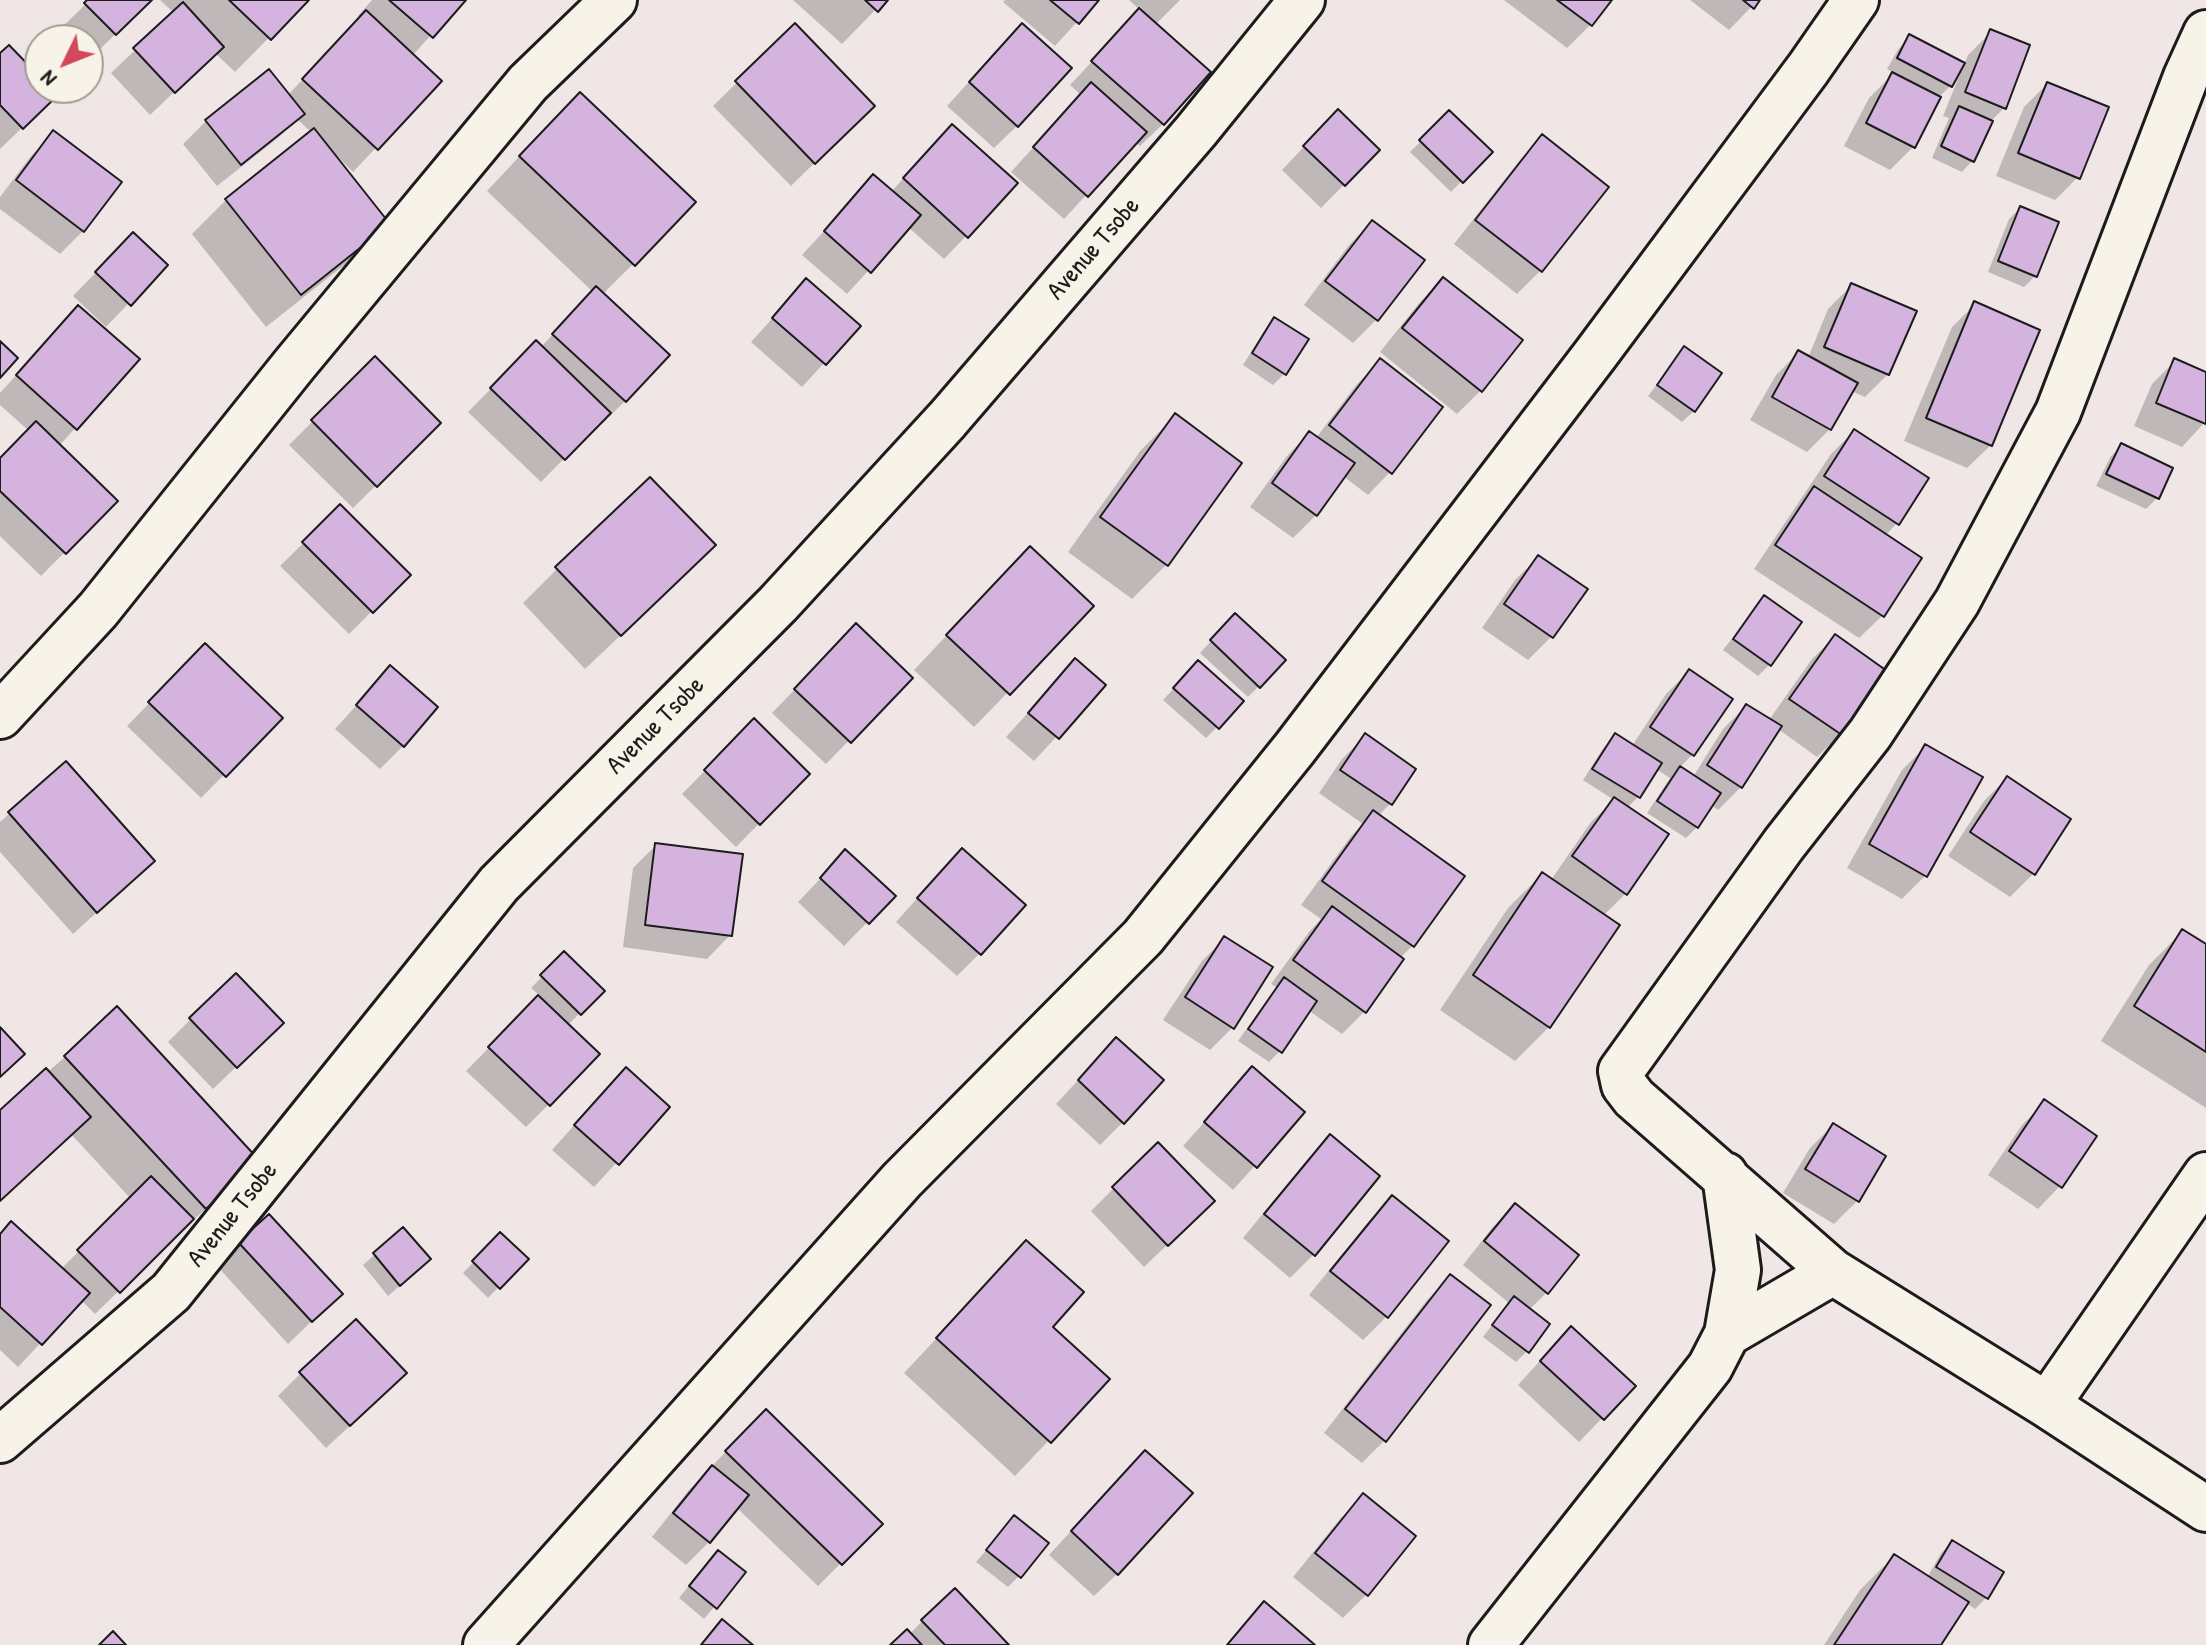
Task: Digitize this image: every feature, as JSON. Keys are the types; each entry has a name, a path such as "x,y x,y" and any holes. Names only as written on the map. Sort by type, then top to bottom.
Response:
{"street":[{"path":"0,716 98,610 294,365 528,83 614,0"},
{"name":"Avenue Tsobe","path":"0,1440 171,1292 499,884 778,604 947,420 1196,131 1302,0"},
{"path":"486,1645 902,1180 1143,937 1295,748 1575,380 1808,69 1856,0"},
{"path":"2206,33 2186,77 2058,412 1957,602 1870,734 1784,844 1621,1071 1624,1085 1634,1098 1833,1272 2047,1405 2206,1509"},
{"path":"1491,1645 1710,1367 1727,1334 1738,1270 1725,1175"},
{"path":"2047,1405 2206,1175"},
{"path":"1727,1334 1833,1272"}],"building":[{"path":"87,0 152,0 116,35 84,3"},
{"path":"229,0 309,0 271,40"},
{"path":"389,0 466,0 433,38"},
{"path":"865,0 888,0 878,12"},
{"path":"1050,0 1099,0 1079,24"},
{"path":"1557,0 1612,0 1592,26"},
{"path":"1743,0 1760,0 1754,9"},
{"path":"183,2 224,47 175,93 133,48"},
{"path":"1139,8 1211,72 1164,125 1091,61"},
{"path":"366,10 442,81 378,150 302,79"},
{"path":"795,23 875,106 815,164 735,81"},
{"path":"1022,23 1072,68 1018,127 969,82"},
{"path":"1990,29 2030,45 2006,109 1965,92"},
{"path":"1909,34 1965,63 1952,87 1897,58"},
{"path":"9,45 24,60 24,104 49,104 23,129 0,105 0,53"},
{"path":"269,69 305,114 241,165 205,120"},
{"path":"1892,72 1941,97 1915,148 1866,123"},
{"path":"1091,82 1147,132 1088,197 1033,147"},
{"path":"2047,82 2109,107 2080,179 2018,153"},
{"path":"580,92 696,202 635,266 519,156"},
{"path":"1959,106 1993,121 1974,162 1941,146"},
{"path":"1338,109 1380,150 1345,186 1303,146"},
{"path":"1449,110 1493,152 1463,183 1419,140"},
{"path":"952,124 1018,183 968,238 903,178"},
{"path":"314,128 390,224 301,295 225,199"},
{"path":"53,130 122,182 84,232 16,180"},
{"path":"1542,134 1609,187 1542,272 1475,220"},
{"path":"873,174 921,215 871,273 824,231"},
{"path":"2020,206 2059,222 2037,277 1998,261"},
{"path":"1372,220 1425,260 1378,321 1325,281"},
{"path":"133,232 168,265 131,306 95,272"},
{"path":"1443,277 1523,340 1482,392 1402,328"},
{"path":"806,278 861,326 826,365 772,318"},
{"path":"1851,283 1917,311 1889,375 1824,347"},
{"path":"596,286 670,355 626,402 552,334"},
{"path":"1974,301 2040,330 1992,446 1926,418"},
{"path":"78,305 140,359 77,430 16,375"},
{"path":"1274,317 1309,339 1286,375 1252,353"},
{"path":"536,340 611,413 565,460 490,388"},
{"path":"0,341 18,358 0,378"},
{"path":"1684,346 1722,373 1695,412 1657,385"},
{"path":"1798,350 1858,383 1831,430 1772,397"},
{"path":"375,356 441,423 377,487 311,420"},
{"path":"1380,358 1443,407 1392,474 1329,425"},
{"path":"2174,358 2206,372 2206,424 2156,403"},
{"path":"1175,413 1242,463 1168,566 1100,517"},
{"path":"36,421 118,501 66,554 0,491 0,458"},
{"path":"1854,429 1929,478 1899,525 1824,476"},
{"path":"1309,431 1355,463 1317,516 1272,483"},
{"path":"2121,443 2173,468 2159,499 2106,474"},
{"path":"650,477 716,545 621,636 555,567"},
{"path":"1814,486 1922,558 1884,617 1775,545"},
{"path":"340,504 411,575 373,613 302,542"},
{"path":"1030,546 1094,606 1010,695 946,635"},
{"path":"1538,555 1588,589 1553,638 1504,604"},
{"path":"1764,595 1802,622 1771,666 1733,639"},
{"path":"1235,613 1286,660 1260,688 1210,640"},
{"path":"856,623 913,678 851,743 794,689"},
{"path":"1835,634 1887,671 1842,735 1789,699"},
{"path":"205,643 283,718 226,777 148,702"},
{"path":"1075,658 1106,685 1059,739 1028,713"},
{"path":"1198,660 1244,701 1219,729 1173,688"},
{"path":"390,665 438,707 404,747 356,705"},
{"path":"1689,669 1733,699 1694,756 1650,727"},
{"path":"1746,704 1782,726 1742,788 1707,765"},
{"path":"754,718 810,774 760,825 704,770"},
{"path":"1365,733 1416,769 1392,805 1340,770"},
{"path":"1615,733 1662,763 1640,798 1592,769"},
{"path":"1925,744 1983,777 1927,877 1869,844"},
{"path":"66,761 155,861 97,913 8,812"},
{"path":"1680,766 1721,793 1698,828 1657,801"},
{"path":"2007,776 2071,819 2035,875 1970,832"},
{"path":"1614,797 1669,834 1627,895 1572,856"},
{"path":"1373,810 1465,876 1414,947 1322,881"},
{"path":"655,843 743,854 732,936 645,925"},
{"path":"962,848 1026,905 981,955 917,898"},
{"path":"845,849 896,896 869,924 820,878"},
{"path":"1542,872 1620,925 1550,1028 1473,975"},
{"path":"1332,906 1404,959 1366,1013 1293,960"},
{"path":"2182,929 2206,944 2206,1052 2134,1006"},
{"path":"1224,936 1273,967 1234,1029 1185,997"},
{"path":"564,951 605,991 581,1015 540,975"},
{"path":"236,973 284,1023 237,1068 189,1018"},
{"path":"1284,977 1317,1001 1282,1053 1248,1029"},
{"path":"538,995 600,1054 550,1106 488,1047"},
{"path":"117,1006 259,1160 206,1209 64,1056"},
{"path":"0,1027 25,1054 0,1077"},
{"path":"1116,1037 1164,1080 1124,1124 1078,1080"},
{"path":"1252,1066 1305,1112 1257,1168 1204,1122"},
{"path":"626,1067 670,1107 619,1165 574,1125"},
{"path":"46,1068 91,1117 0,1201 0,1110"},
{"path":"2044,1099 2097,1136 2062,1188 2009,1151"},
{"path":"1833,1123 1886,1156 1859,1202 1805,1169"},
{"path":"1330,1134 1380,1176 1315,1256 1264,1214"},
{"path":"1158,1142 1215,1201 1168,1246 1112,1187"},
{"path":"151,1176 194,1219 120,1293 77,1250"},
{"path":"1392,1195 1449,1241 1388,1318 1330,1271"},
{"path":"1515,1203 1579,1255 1548,1294 1484,1241"},
{"path":"269,1214 343,1294 312,1322 238,1242"},
{"path":"11,1221 90,1293 42,1345 0,1307 0,1234"},
{"path":"403,1227 431,1259 400,1286 373,1253"},
{"path":"500,1232 529,1259 500,1289 472,1261"},
{"path":"1026,1240 1084,1292 1053,1327 1110,1379 1051,1443 936,1338"},
{"path":"1450,1274 1491,1305 1386,1442 1345,1409"},
{"path":"1514,1296 1550,1324 1529,1353 1492,1325"},
{"path":"356,1319 407,1373 350,1426 299,1372"},
{"path":"1571,1326 1636,1386 1604,1420 1540,1361"},
{"path":"766,1409 883,1524 842,1565 725,1451"},
{"path":"1145,1450 1193,1493 1118,1575 1071,1531"},
{"path":"712,1465 749,1495 710,1543 673,1513"},
{"path":"1363,1493 1416,1536 1368,1596 1315,1553"},
{"path":"1014,1515 1049,1543 1021,1578 986,1550"},
{"path":"1952,1540 2004,1572 1988,1599 1936,1567"},
{"path":"718,1550 746,1572 717,1609 689,1586"},
{"path":"1894,1554 1969,1602 1941,1645 1834,1645"},
{"path":"955,1588 1009,1645 945,1645 921,1620"},
{"path":"1264,1601 1315,1645 1227,1645"},
{"path":"722,1619 753,1645 701,1645"},
{"path":"907,1629 922,1645 890,1645"},
{"path":"113,1631 126,1645 99,1645"}]}
